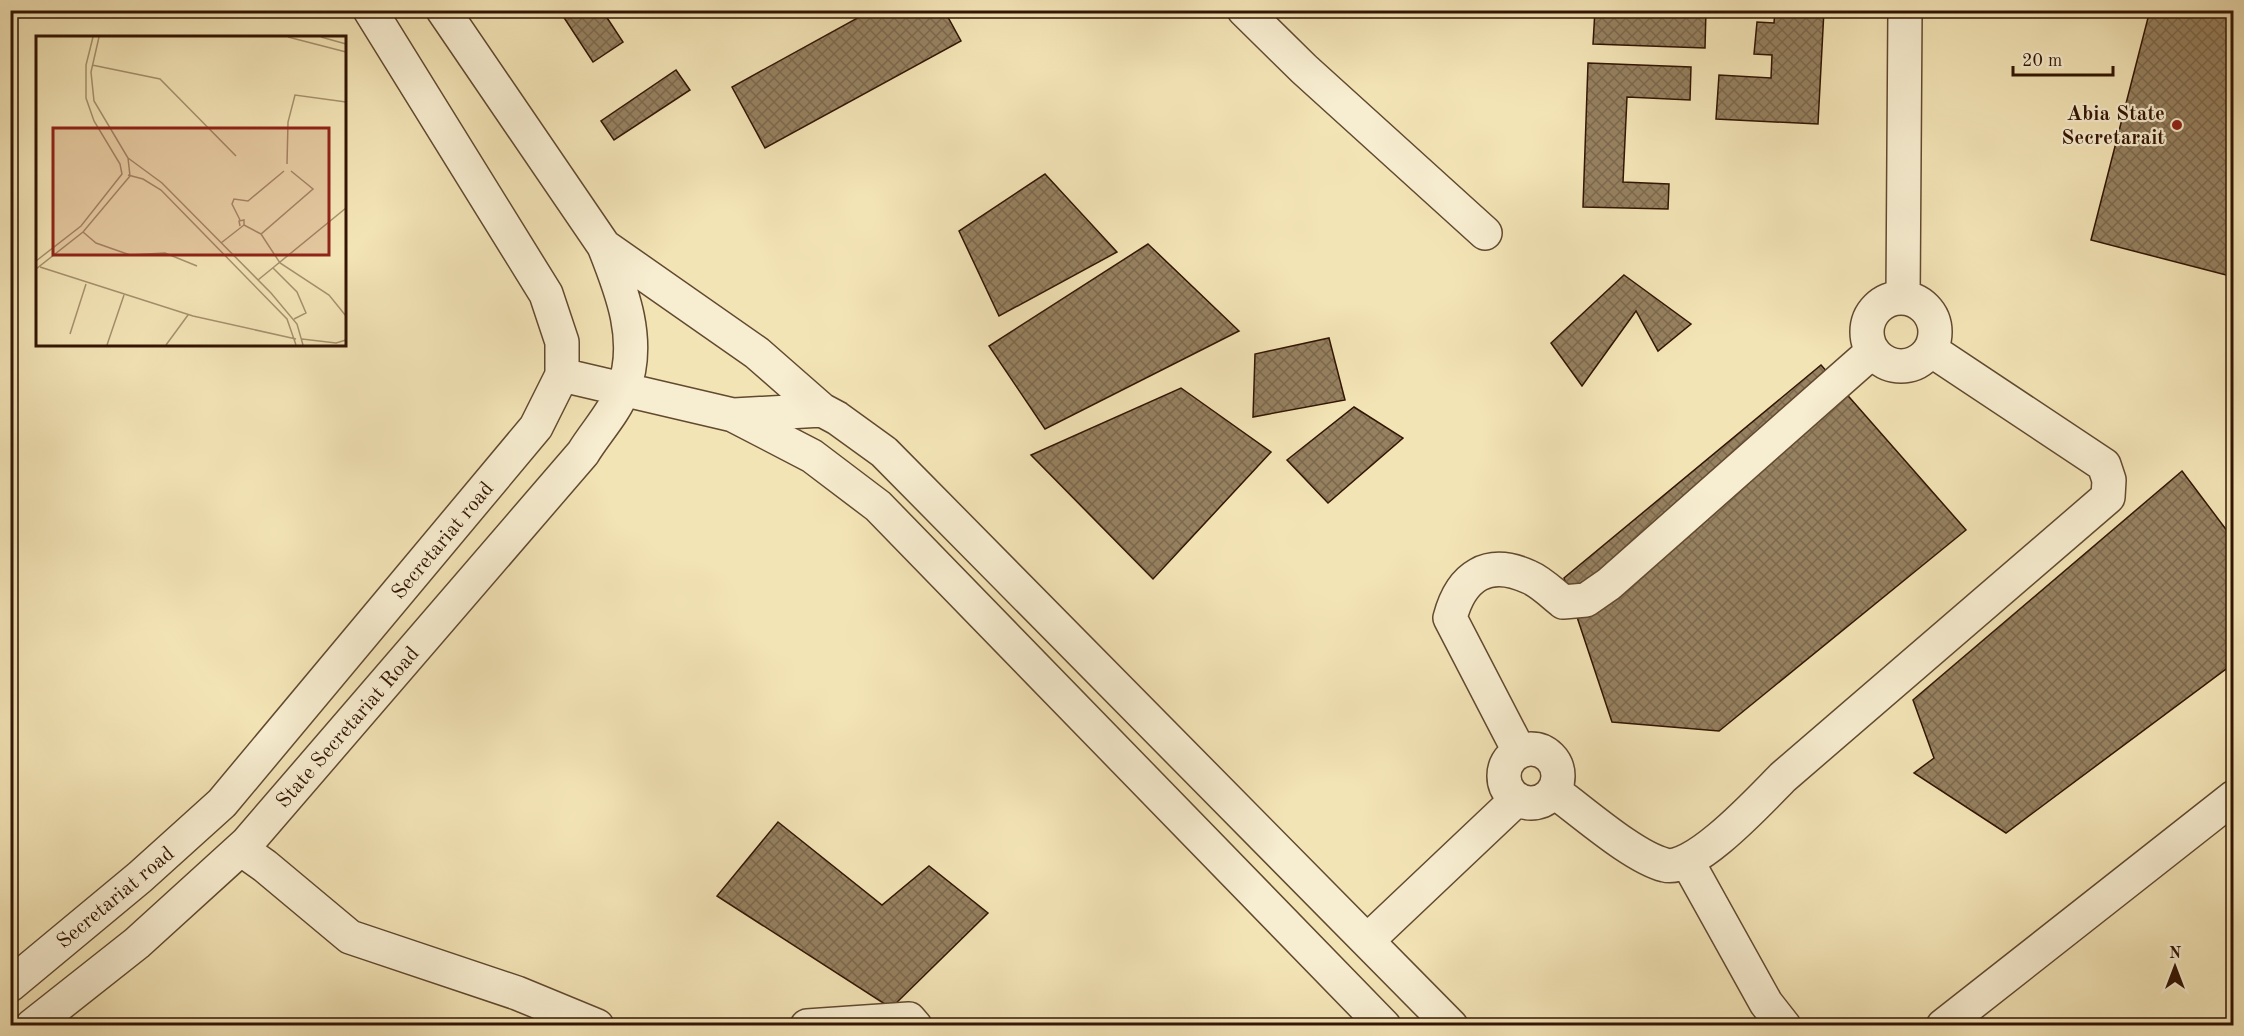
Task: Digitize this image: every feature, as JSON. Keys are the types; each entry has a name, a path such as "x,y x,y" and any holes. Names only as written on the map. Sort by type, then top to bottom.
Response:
{"street":[{"name":"Secretariat road","path":"10,985 140,877 222,803 536,427 562,375 562,342 546,294 370,10"},
{"path":"443,10 604,246 620,287 627,315 631,347 623,392"},
{"path":"1244,10 1304,69 1485,234"},
{"path":"1903,298 1905,10"},
{"path":"604,246 757,353 822,410 884,452 1451,1026"},
{"path":"1903,298 1915,300 1932,316 1936,327 1930,350 1923,358 1901,366 1881,359 1868,342 1868,321 1882,303 1903,298"},
{"path":"1555,792 1642,855 1667,866 1687,861 1733,826 1784,777 2108,497 2109,480 2104,465 1930,350"},
{"path":"1520,752 1450,618 1456,596 1468,582 1484,571 1506,568 1531,577 1563,602 1586,600 1609,584 1874,351"},
{"path":"562,375 623,392 733,415 822,410"},
{"name":"State Secretariat Road","path":"32,1026 137,943 241,849 583,453 623,392"},
{"path":"733,415 812,456 878,506 1384,1026"},
{"path":"1533,749 1547,753 1556,764 1559,778 1555,792 1544,801 1530,804 1516,800 1507,789 1504,774 1508,761 1520,752 1533,749"},
{"path":"1943,1026 2234,797"},
{"path":"1367,941 1516,800"},
{"path":"241,849 266,866 350,937 517,993 597,1026"},
{"path":"1687,861 1766,1003 1784,1026"},
{"path":"807,1026 909,1019 915,1026"}],"building":[{"path":"559,10 602,10 623,42 593,62"},
{"path":"872,10 944,10 961,41 765,148 732,87"},
{"path":"1595,10 1706,10 1705,48 1593,44"},
{"path":"1775,10 1824,10 1818,124 1716,119 1719,75 1771,78 1772,55 1754,54 1757,22 1774,23"},
{"name":"Abia State Secretarait","path":"2150,10 2234,10 2234,277 2091,240"},
{"path":"1588,63 1691,67 1690,100 1627,97 1623,182 1669,184 1668,209 1583,207"},
{"path":"676,70 690,90 614,140 601,121"},
{"path":"1045,174 1117,252 999,316 959,231"},
{"path":"1148,244 1239,331 1045,429 989,346"},
{"path":"1624,275 1691,324 1658,351 1636,311 1582,386 1551,343"},
{"path":"1329,338 1345,400 1253,417 1255,354"},
{"path":"1821,365 1966,530 1719,731 1612,722 1564,578"},
{"path":"1181,388 1271,452 1153,579 1031,455"},
{"path":"1354,407 1403,438 1328,503 1287,460"},
{"path":"2182,471 2234,540 2234,663 2006,833 1914,773 1934,758 1913,700"},
{"path":"778,822 882,905 929,866 988,913 891,1008 717,896"}],"place":[{"name":"Abia State Secretarait","path":"2177,125"}]}
